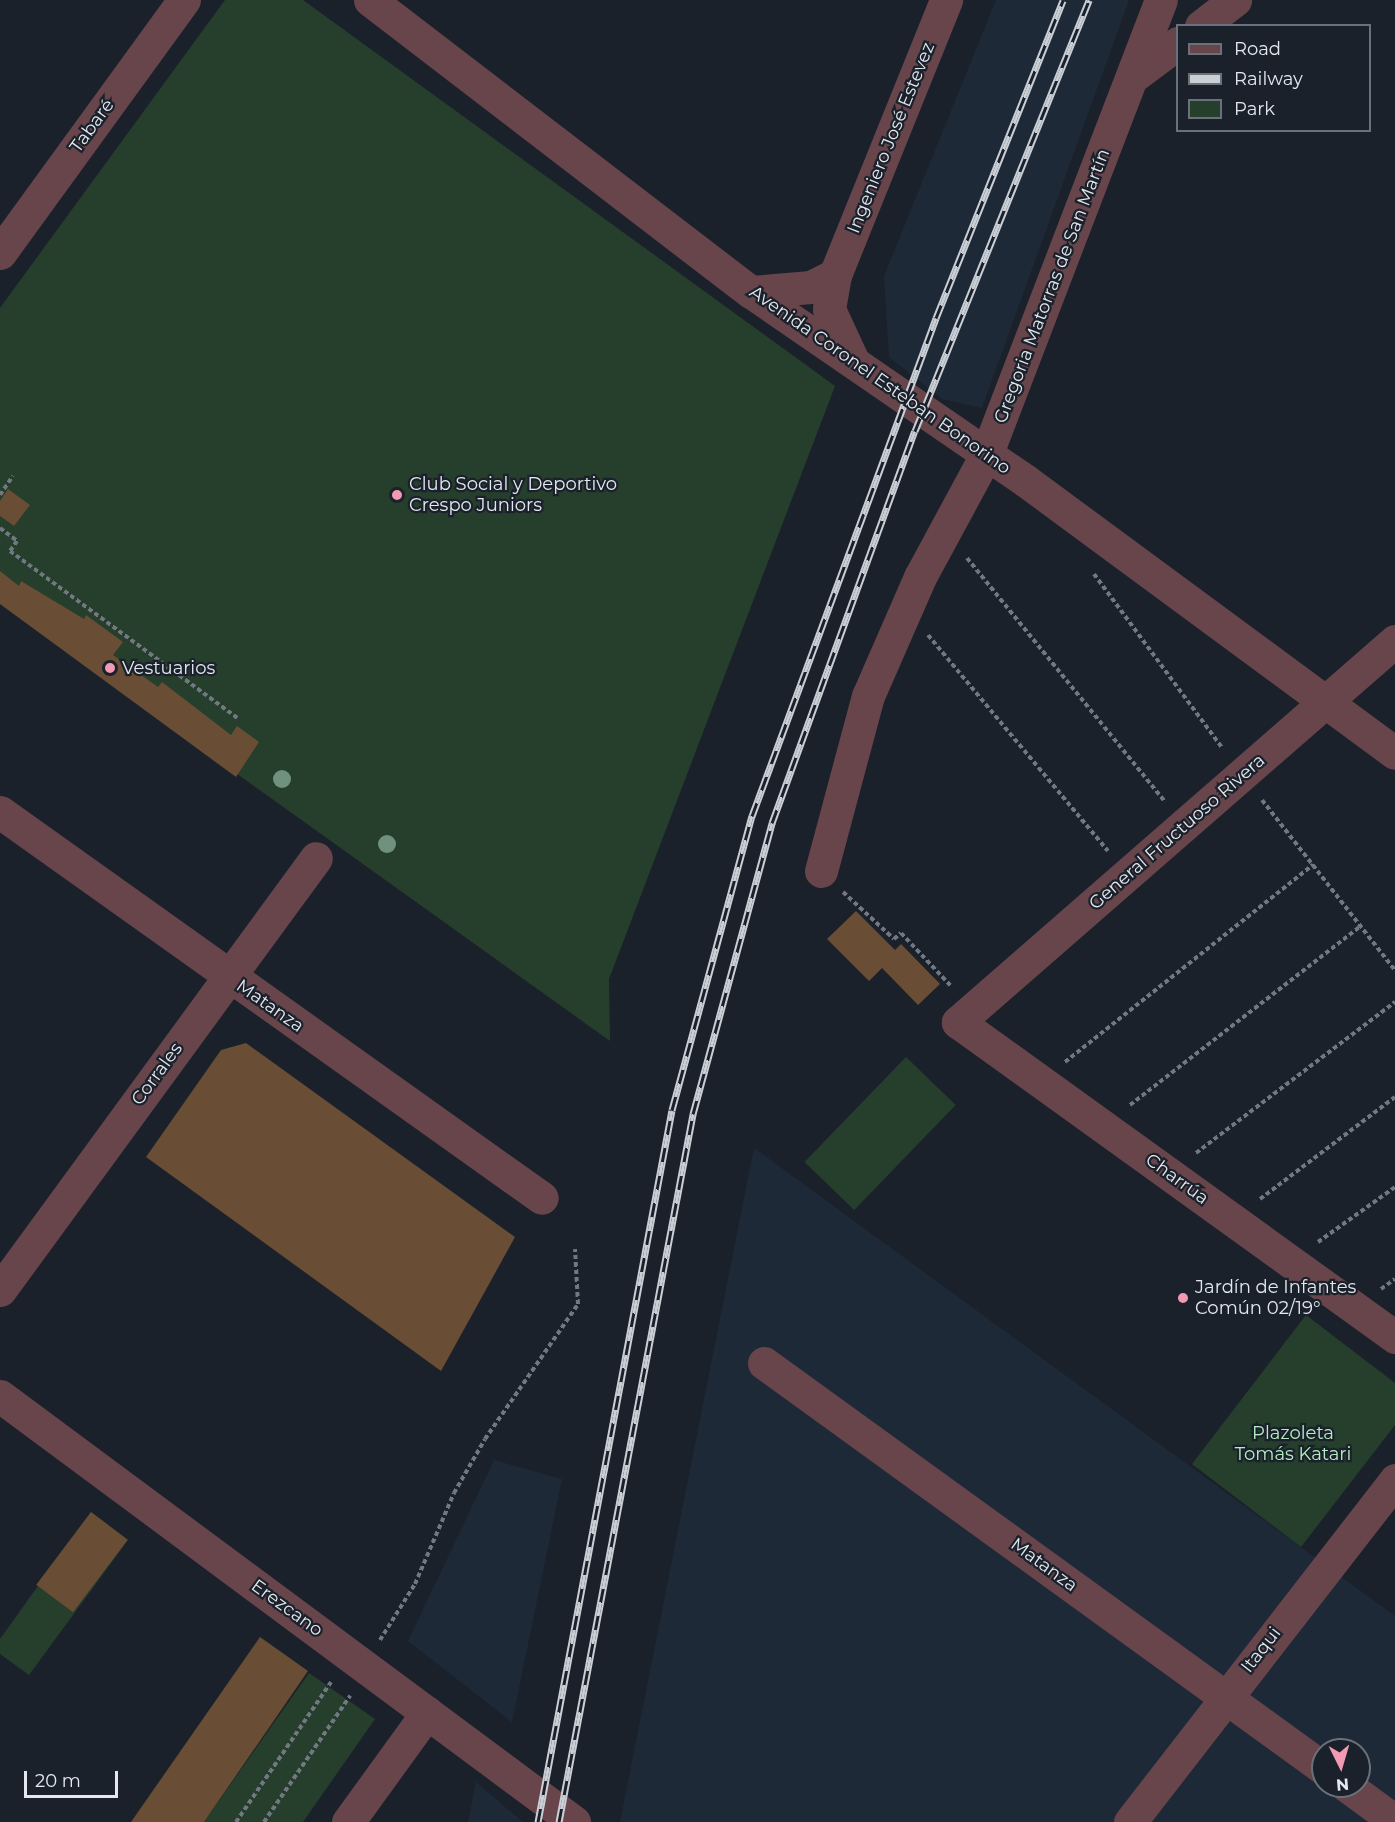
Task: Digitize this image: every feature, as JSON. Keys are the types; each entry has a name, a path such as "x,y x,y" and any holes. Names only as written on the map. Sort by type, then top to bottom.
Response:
{"street":[{"name":"Tabaré","path":"0,253 184,0"},
{"name":"Avenida Coronel Esteban Bonorino","path":"370,0 751,292 987,453 1395,753"},
{"name":"Ingeniero José Estevez","path":"853,360 829,309 835,275 946,0"},
{"name":"Gregoria Matorras de San Martín","path":"821,871 868,696 906,609 987,453 1135,75 1161,0"},
{"path":"1204,24 1235,0"},
{"path":"1135,75 1176,44"},
{"path":"751,292 811,287 835,275"},
{"name":"General Fructuoso Rivera","path":"966,1015 1395,641"},
{"name":"Matanza","path":"0,812 542,1198"},
{"name":"Corrales","path":"0,1290 316,858"},
{"name":"Charrúa","path":"966,1015 1041,1081 1395,1336"},
{"name":"Matanza","path":"764,1363 1311,1759"},
{"name":"Erezcano","path":"0,1396 573,1822"},
{"name":"Itaqui","path":"1130,1822 1225,1696 1395,1480"},
{"path":"348,1822 427,1713"},
{"path":"1363,1798 1395,1821"}],"path":[{"path":"0,495 13,476"},
{"path":"0,528 17,541 10,550 237,718"},
{"path":"945,531 1184,825"},
{"path":"1089,566 1243,775 1395,970"},
{"path":"906,609 1127,875"},
{"path":"1041,1081 1313,864"},
{"path":"821,871 894,939 901,933 966,1015"},
{"path":"1103,1126 1361,926"},
{"path":"1169,1173 1395,1002"},
{"path":"1233,1219 1395,1097"},
{"path":"1290,1261 1395,1187"},
{"path":"236,1822 360,1663 415,1584 454,1492 485,1438 579,1304 575,1249"},
{"path":"264,1822 360,1663"}],"shaded area":[{"path":"996,0 1129,0 982,408 942,399 889,357 884,276"},
{"path":"754,1148 1395,1616 1395,1822 620,1822"},
{"path":"494,1460 562,1479 512,1722 408,1641"},
{"path":"476,1782 523,1822 468,1822"}],"green space":[{"name":"Club Social y Deportivo Crespo Juniors","path":"225,0 303,0 835,386 609,979 610,1041 0,604 0,308"},
{"path":"906,1057 956,1105 854,1210 805,1162"},
{"name":"Plazoleta Tomás Katari","path":"1306,1315 1395,1383 1395,1425 1301,1547 1192,1464"},
{"path":"91,1512 128,1540 29,1675 0,1654 0,1639"},
{"path":"309,1673 375,1719 303,1822 204,1822"}],"building":[{"path":"8,489 30,505 14,526 0,516 0,501"},
{"name":"Vestuarios","path":"0,571 19,586 21,581 84,619 86,615 123,642 113,655 158,687 162,682 231,735 237,726 259,742 236,777 0,604"},
{"path":"856,911 895,950 901,944 940,984 918,1005 882,968 869,981 827,939"},
{"path":"246,1043 515,1237 441,1371 146,1157 221,1050"},
{"path":"91,1512 128,1540 73,1612 36,1585"},
{"path":"260,1637 308,1671 204,1822 131,1822"}],"railway":[{"path":"538,1822 672,1110 752,816 936,318 1063,0"},
{"path":"559,1822 693,1114 772,823 915,431 1089,0"}],"place":[{"name":"Club Social y Deportivo Crespo Juniors","path":"397,495"},
{"name":"Vestuarios","path":"110,668"},
{"name":"Jardín de Infantes Común 02/19°","path":"1183,1298"}]}
